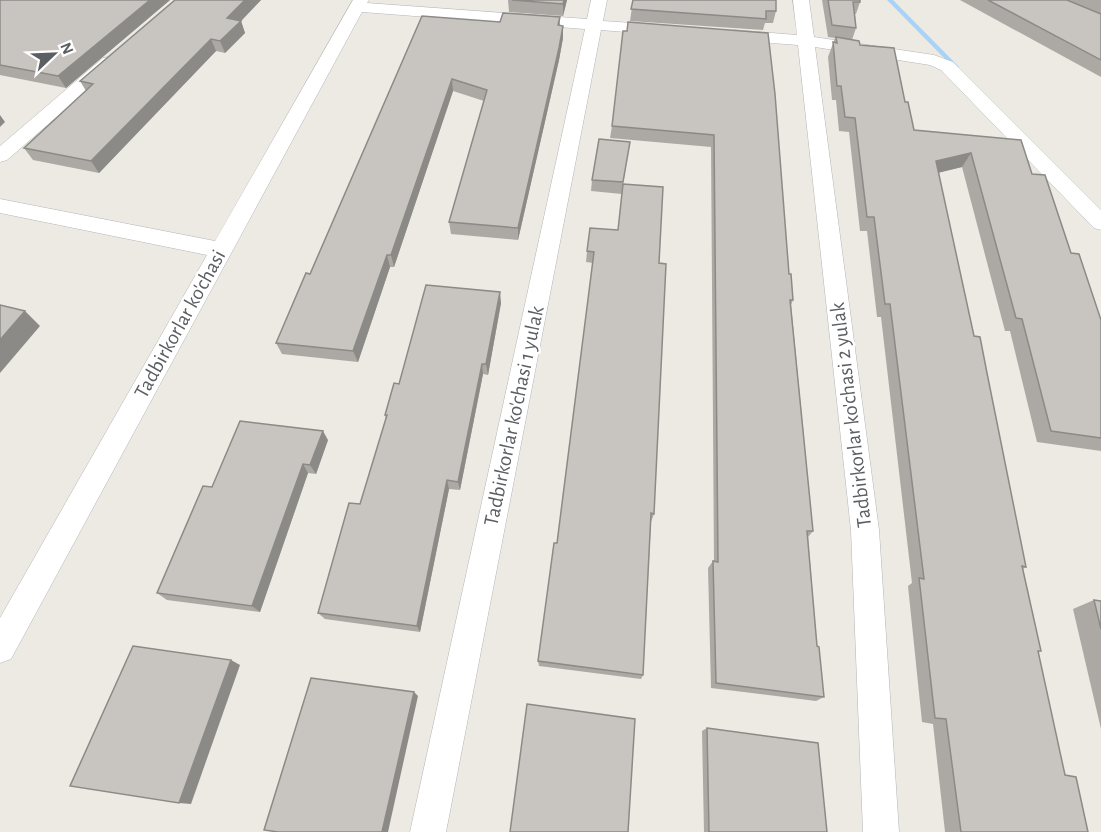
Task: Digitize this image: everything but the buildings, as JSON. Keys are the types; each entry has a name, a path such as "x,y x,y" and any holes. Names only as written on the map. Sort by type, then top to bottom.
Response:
{"street":[{"name":"Tadbirkorlar ko'chasi 2 yulak","path":"801,0 865,530 881,832"},
{"path":"359,3 597,12 677,31"},
{"name":"Tadbirkorlar ko'chasi","path":"0,648 359,3"},
{"name":"Tadbirkorlar ko'chasi 1 yulak","path":"428,832 597,12"},
{"path":"712,33 806,41 934,60 947,66 1101,223"},
{"path":"0,156 119,54"},
{"path":"0,206 221,250"}],"waterway":[{"path":"890,0 957,68"}]}
